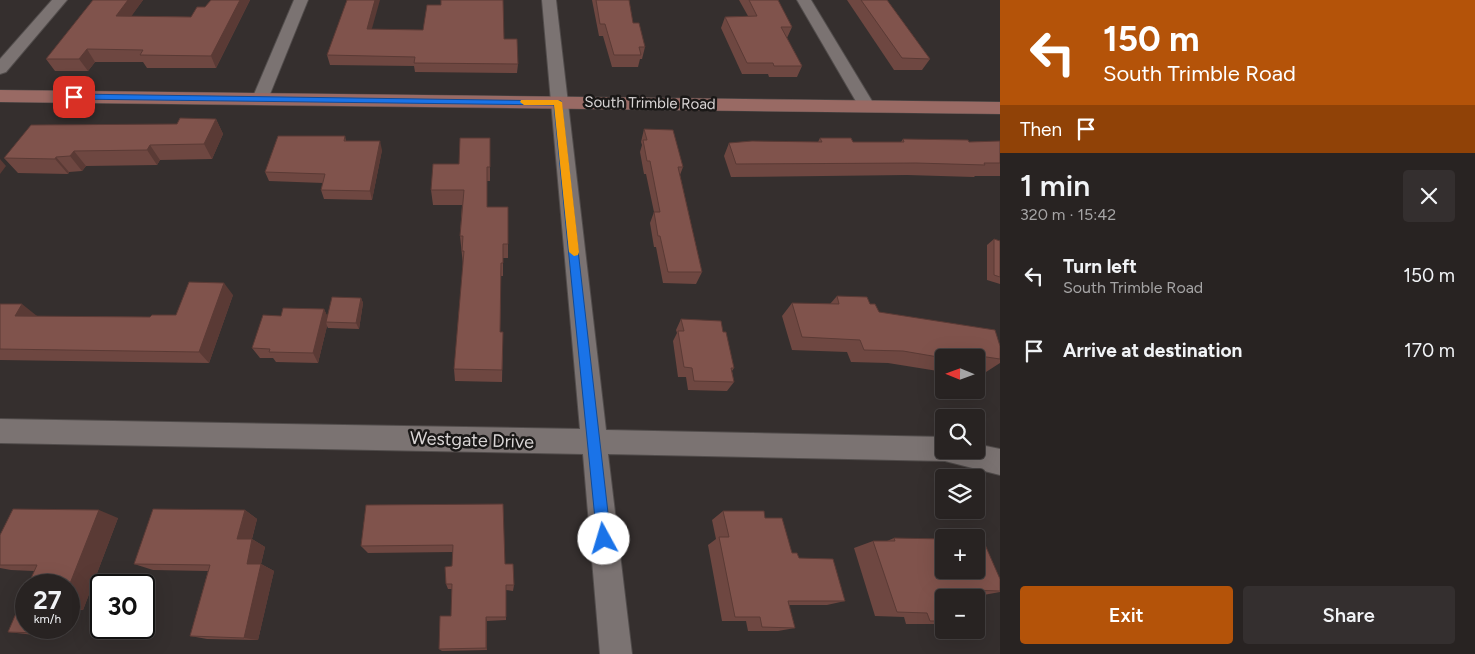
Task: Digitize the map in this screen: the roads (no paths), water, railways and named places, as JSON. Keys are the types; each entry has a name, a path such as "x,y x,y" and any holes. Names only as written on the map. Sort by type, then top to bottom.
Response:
{"main road":[{"name":"South Trimble Road","path":"0,96 1000,108"}],"street":[{"path":"0,69 60,0"},
{"path":"260,99 301,0"},
{"path":"549,0 616,654"},
{"path":"804,0 867,106"},
{"name":"Westgate Drive","path":"0,431 935,449"},
{"path":"985,459 1000,462"}]}
